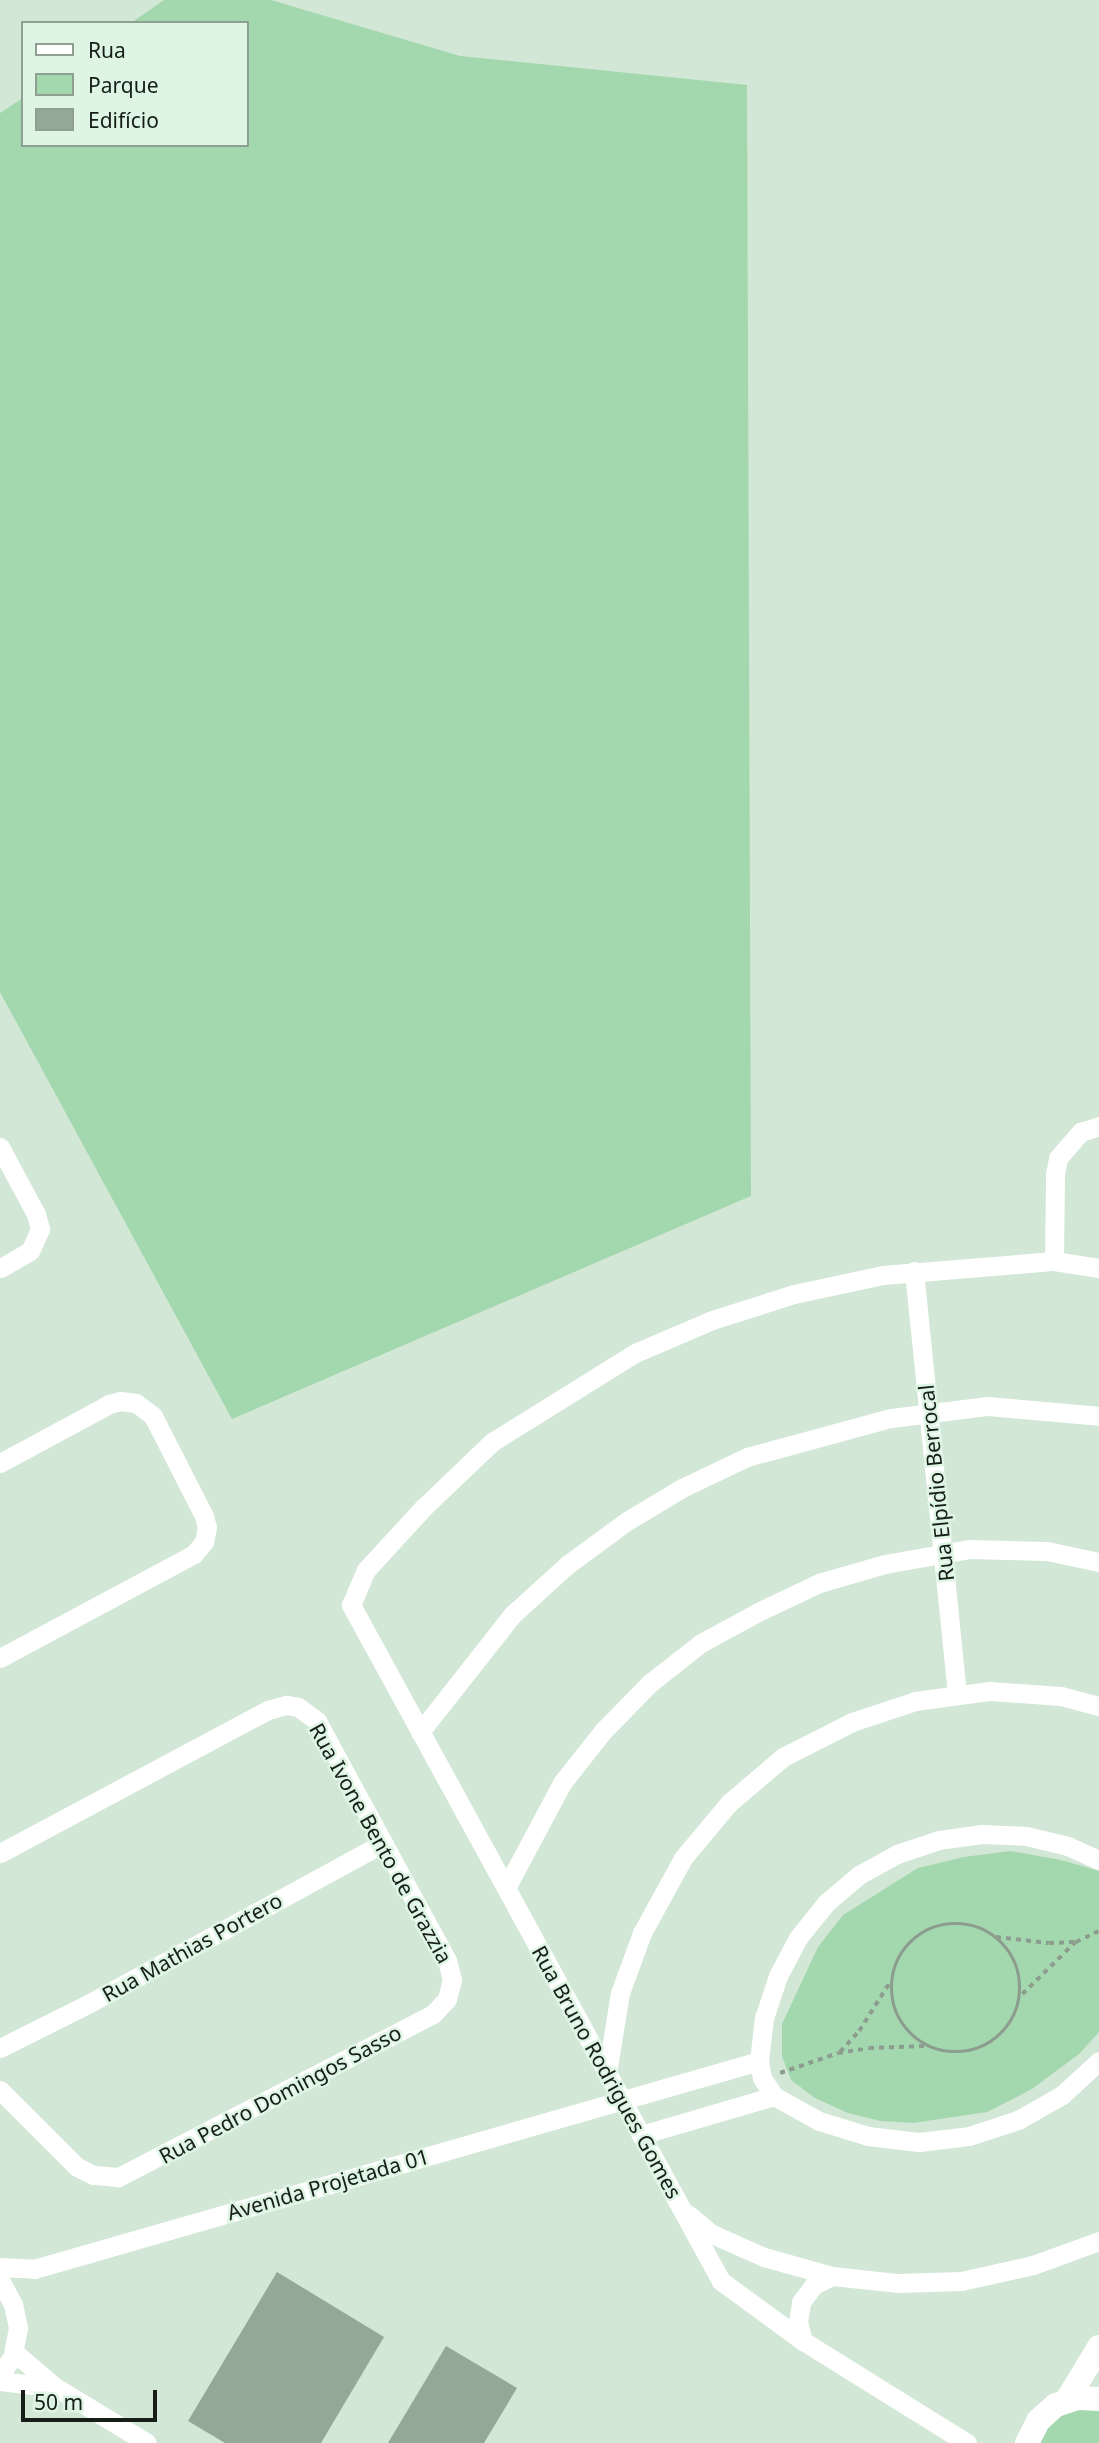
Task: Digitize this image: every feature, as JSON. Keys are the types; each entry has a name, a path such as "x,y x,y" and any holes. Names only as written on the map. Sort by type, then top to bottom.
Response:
{"street":[{"path":"1055,1261 1055,1174 1058,1158 1081,1132 1099,1126"},
{"path":"0,1147 36,1214 38,1239 26,1254 0,1268"},
{"path":"914,1271 1055,1261 1099,1268"},
{"name":"Rua Elpídio Berrocal","path":"914,1271 957,1695"},
{"name":"Rua Bruno Rodrigues Gomes","path":"914,1271 794,1294 712,1320 635,1353 578,1386 492,1442 424,1507 366,1570 351,1605 721,2281 803,2341 967,2443"},
{"path":"0,1463 109,1404 120,1401 136,1403 153,1416 204,1516 205,1537 194,1554 0,1658"},
{"path":"420,1731 512,1615 567,1565 626,1521 682,1488 747,1457 891,1418 988,1406 1078,1411 1099,1416"},
{"path":"506,1888 530,1839 570,1772 603,1731 650,1683 701,1643 819,1583 885,1564 969,1549 1047,1551 1099,1562"},
{"path":"607,2073 620,1993 642,1933 683,1858 729,1804 783,1757 852,1723 915,1702 957,1695 990,1691 1061,1696 1099,1706"},
{"name":"Rua Ivone Bento de Grazzia","path":"0,1853 268,1710 292,1705 309,1712 317,1721 450,1966 450,1993"},
{"path":"1099,1860 1068,1846 1026,1836 982,1834 939,1840 897,1854 859,1875 826,1903 798,1938 778,1976 764,2018 759,2061 762,2078 774,2096 819,2121 867,2136 919,2142 969,2136 1018,2120 1062,2095 1099,2061"},
{"name":"Rua Mathias Portero","path":"0,2048 88,2004 383,1843"},
{"name":"Rua Pedro Domingos Sasso","path":"0,2090 77,2167 101,2177 127,2175 428,2017 443,2005 450,1993"},
{"name":"Avenida Projetada 01","path":"4,2287 34,2269 759,2061"},
{"path":"640,2134 774,2096"},
{"path":"682,2210 712,2234 743,2248 832,2276 897,2283 961,2281 1033,2265 1099,2241"},
{"path":"1080,2250 1099,2258"},
{"name":"Avenida Projetada 01","path":"0,2267 34,2269"},
{"path":"803,2341 798,2322 802,2302 814,2286 832,2276"},
{"path":"0,2374 9,2364 14,2352 16,2316 4,2287"},
{"path":"1027,2443 1038,2421 1066,2400 1099,2347"},
{"path":"14,2352 57,2388 148,2443"},
{"path":"0,2381 57,2388"},
{"path":"1066,2400 1099,2399"}],"path":[{"path":"1020,1997 1018,1970 1005,1946 995,1937 984,1929 957,1923 931,1928 919,1934 901,1954 892,1979 859,2031 838,2053 869,2048 928,2046 954,2052 967,2051 992,2042 1010,2022 1020,1997 1076,1942 1099,1931"},
{"path":"995,1937 1049,1943 1076,1942"},
{"path":"892,1979 894,2006 900,2018 917,2039 928,2046"}],"green space":[{"path":"164,0 271,0 460,56 747,85 751,1196 232,1419 0,992 0,113 21,99 21,147 248,147 248,21 134,21"},
{"path":"1010,1851 1061,1860 1099,1871 1099,2032 1079,2054 1032,2089 987,2112 913,2123 881,2121 848,2113 815,2098 791,2080 782,2056 782,2024 818,1947 843,1915 918,1868 964,1857"},
{"path":"1099,2409 1099,2443 1038,2443 1043,2431 1066,2411"}],"building":[{"path":"277,2272 384,2337 321,2443 225,2443 188,2421"},
{"path":"446,2346 517,2388 484,2443 388,2443"}]}
